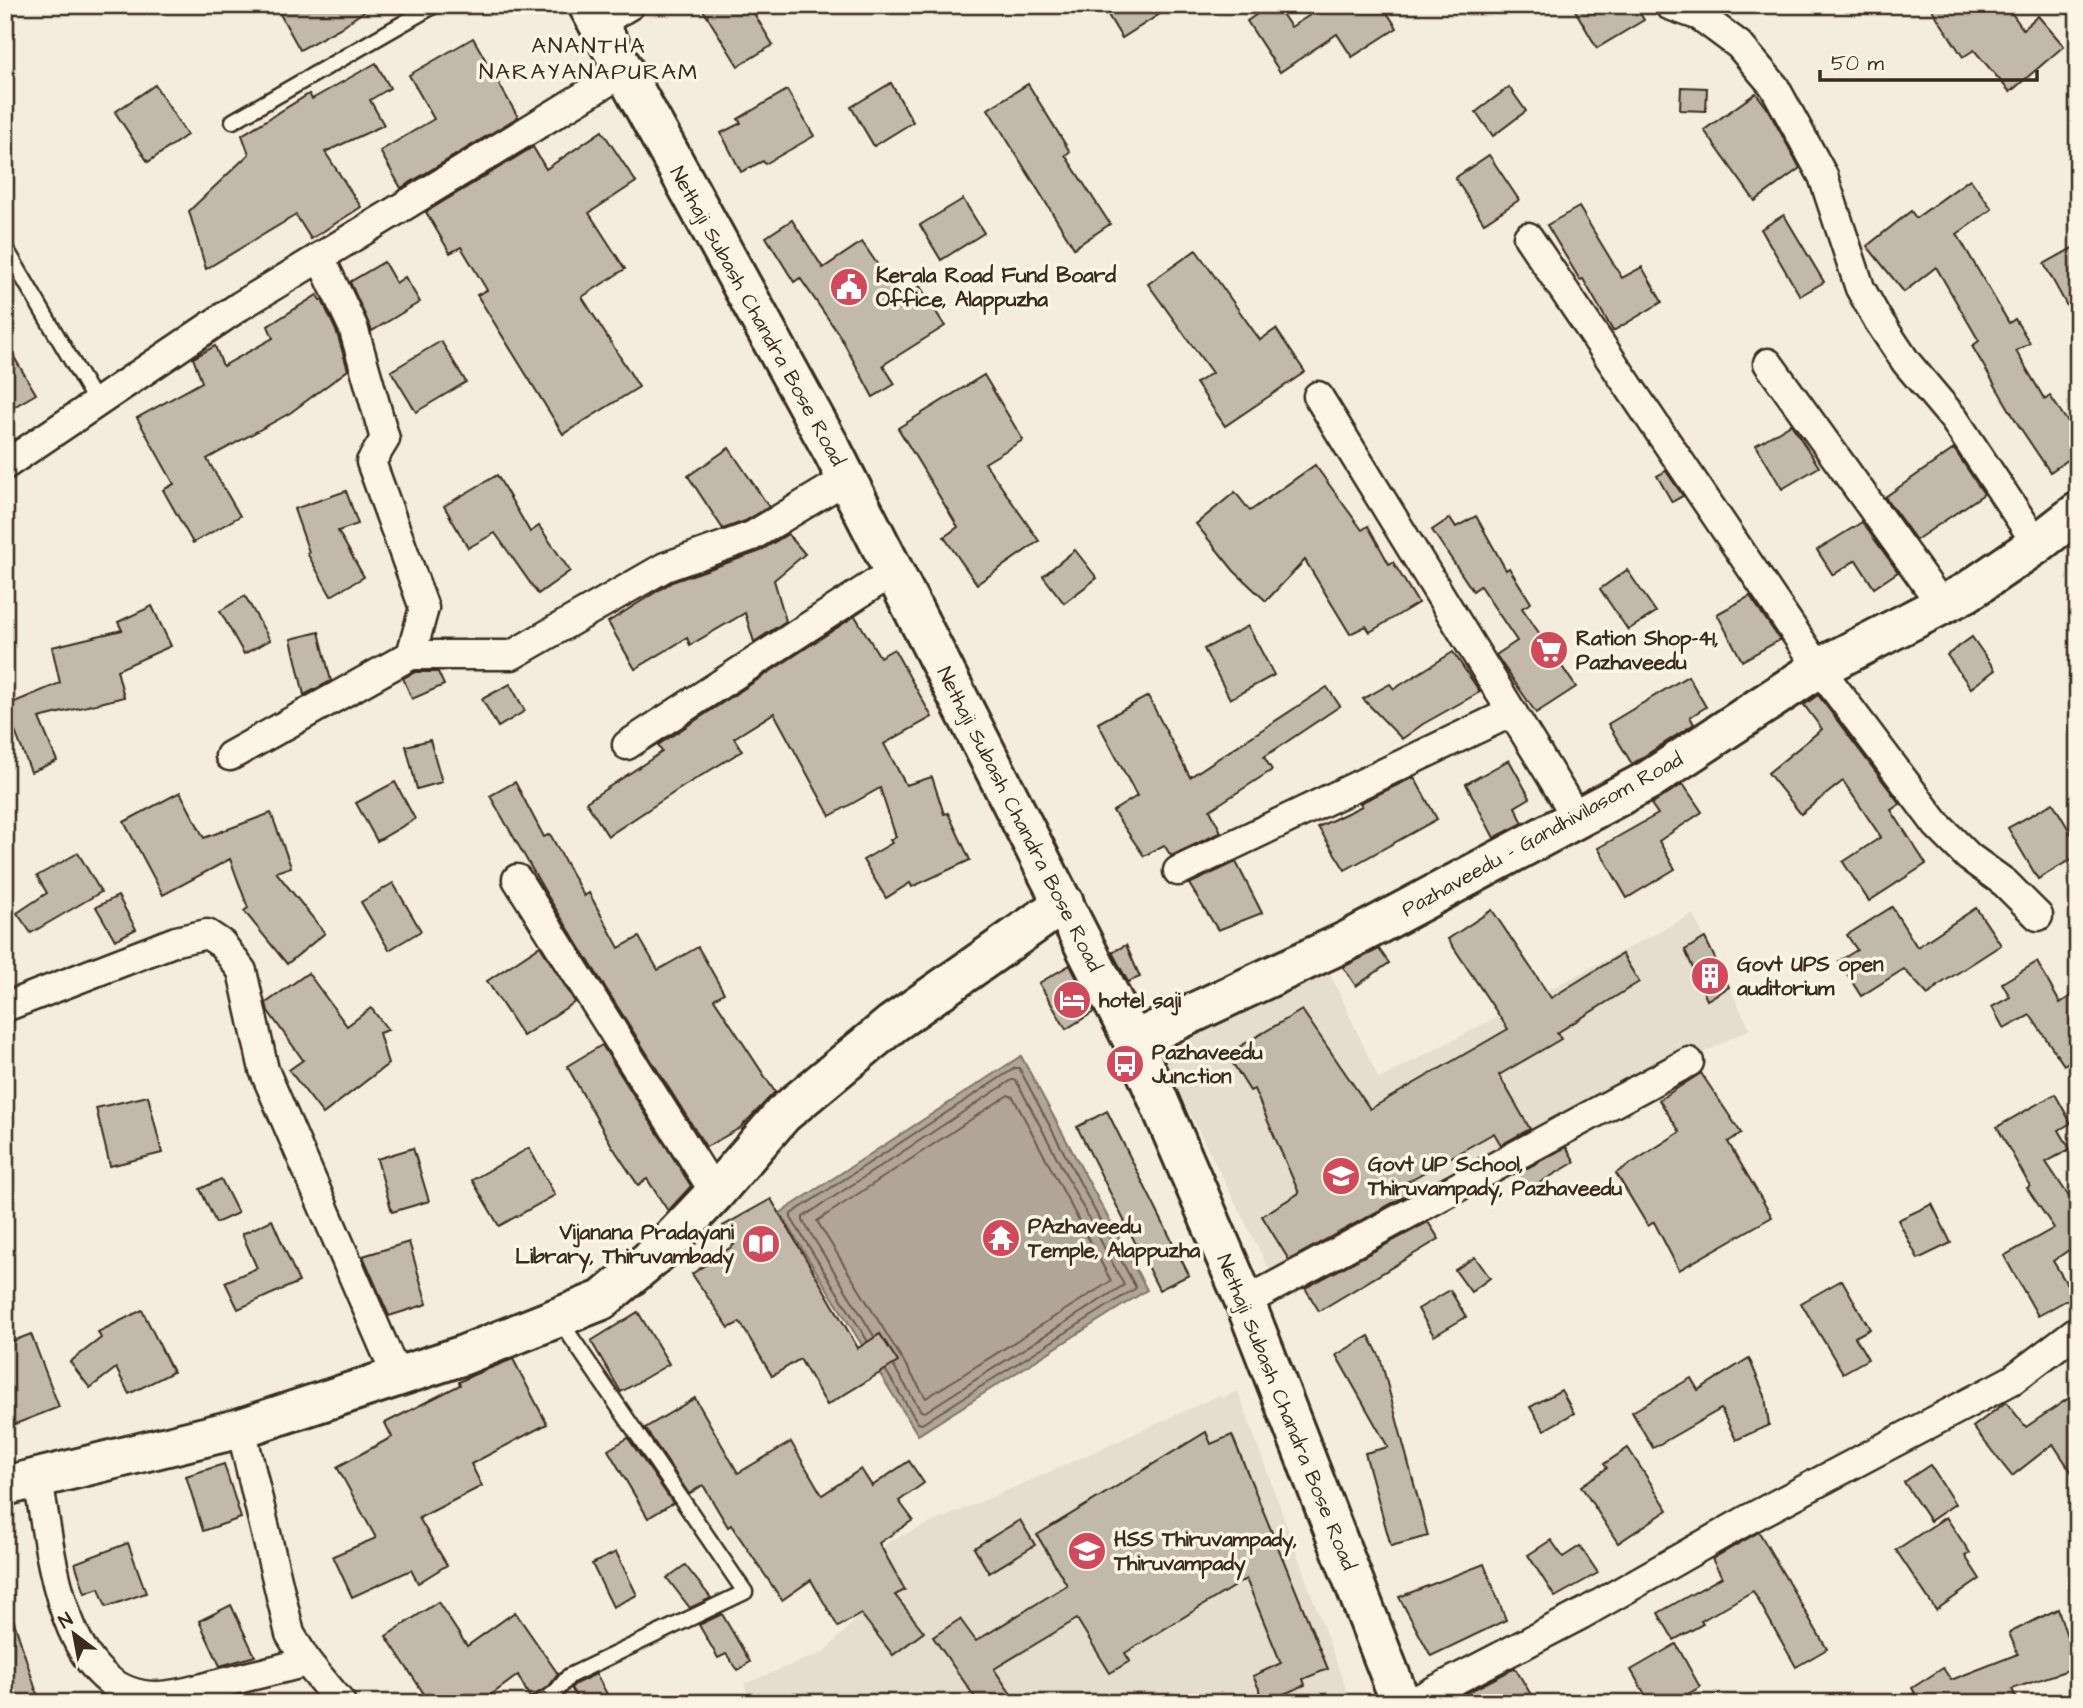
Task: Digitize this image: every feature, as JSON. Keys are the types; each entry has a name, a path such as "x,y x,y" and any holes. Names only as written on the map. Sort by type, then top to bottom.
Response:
{"main road":[{"name":"Nethaji Subash Chandra Bose Road","path":"605,11 625,71 846,479 1133,1041 1245,1302 1401,1703"},
{"name":"Pazhaveedu - Gandhivilasom Road","path":"1133,1041 1347,941 1649,780 1819,668 1967,592 2078,512"},
{"path":"22,1482 241,1428 461,1356 602,1300 659,1252 715,1193 783,1114 892,1024 1064,903"}],"street":[{"path":"1669,5 1700,16 1739,45 1774,86 1823,176 1860,288 1878,320 1906,362 1954,419 2037,544"},
{"path":"5,465 240,306 625,71"},
{"path":"1528,237 1819,668 1937,825 1969,857 2005,883 2038,916"},
{"path":"320,257 353,327 385,439 371,462 424,608 411,656"},
{"path":"1768,363 1941,605"},
{"path":"1318,396 1577,818"},
{"path":"230,756 411,656 512,655 665,567 752,536 846,479"},
{"path":"627,745 894,571"},
{"path":"1178,872 1513,712"},
{"path":"517,878 715,1193"},
{"path":"7,999 176,941 206,934 222,944 242,971 264,1069 397,1377"},
{"path":"1245,1302 1689,1062"},
{"path":"1411,1703 1582,1614 1747,1520 2012,1380 2078,1330"},
{"path":"241,1428 290,1634 307,1662 341,1703"},
{"path":"22,1482 62,1607 83,1648 121,1696 135,1694 158,1697 192,1691 307,1662"}],"lane":[{"path":"233,121 435,5"},
{"path":"5,247 97,404"},
{"path":"538,1703 555,1693 569,1676 746,1592 557,1317"}],"shaded area":[{"name":"Govt UP School, Thiruvampady, Pazhaveedu","path":"1693,914 1750,1029 1271,1273 1156,1047 1326,965 1379,1079"},
{"name":"HSS Thiruvampady, Thiruvampady","path":"1238,1391 1351,1703 752,1703 744,1684 824,1652 881,1594 869,1560 889,1541 1220,1395 1222,1398"}],"water":[{"path":"1021,1056 1147,1290 918,1435 780,1213"}],"building":[{"path":"275,5 373,5 340,28 300,50"},
{"path":"700,5 749,5 773,45 738,66"},
{"path":"1102,5 1174,5 1122,38"},
{"path":"1270,5 1276,5 1291,27 1326,5 1382,5 1397,28 1352,57 1337,34 1280,72 1247,21"},
{"path":"1572,5 1635,5 1644,20 1597,48"},
{"path":"1929,5 2006,5 2023,29 2038,16 2064,46 2010,92 1974,50 1963,57"},
{"path":"473,38 518,117 401,188 380,151 434,119 409,75"},
{"path":"376,63 390,88 370,100 384,125 325,152 361,207 311,239 296,215 206,269 189,211 249,154 242,135 309,94 312,99"},
{"path":"891,83 913,122 874,146 851,107"},
{"path":"1028,84 1070,152 1065,155 1110,224 1074,248 988,109"},
{"path":"155,85 187,135 148,162 115,112"},
{"path":"1509,87 1526,111 1493,136 1476,112"},
{"path":"1681,87 1707,88 1706,111 1680,110"},
{"path":"787,90 814,136 765,164 763,161 741,172 721,133 741,123 738,119"},
{"path":"1756,93 1800,168 1755,201 1704,130"},
{"path":"602,131 636,182 589,213 625,269 582,297 639,387 563,434 477,295 487,290 461,247 450,253 426,212 533,147 546,169"},
{"path":"1489,155 1519,200 1484,223 1455,178"},
{"path":"1970,179 1992,209 1957,234 2009,323 2015,319 2030,343 2016,351 2045,400 2050,396 2078,437 2078,453 2050,472 2019,426 1972,346 1979,341 1936,267 1904,292 1867,246 1911,211 1916,218"},
{"path":"963,199 984,233 941,260 920,225"},
{"path":"1579,207 1622,278 1642,267 1662,302 1613,331 1547,225"},
{"path":"1784,215 1824,282 1800,296 1761,229"},
{"path":"792,220 823,268 862,242 898,294 917,282 945,326 883,365 895,384 873,397 840,336 800,278 794,282 766,237"},
{"path":"2078,245 2078,326 2044,264"},
{"path":"1196,250 1260,340 1276,329 1305,372 1225,426 1196,383 1212,373 1148,284"},
{"path":"384,262 396,283 405,277 420,302 372,331 350,282"},
{"path":"317,295 337,333 348,370 290,413 207,459 240,516 193,543 163,490 174,484 137,418 202,382 193,358 215,346 223,366 273,338 268,326"},
{"path":"441,341 466,382 416,412 391,371"},
{"path":"5,342 36,394 5,412"},
{"path":"984,375 1023,440 985,463 1039,541 977,584 944,537 958,527 898,428"},
{"path":"1791,424 1819,467 1782,489 1756,445"},
{"path":"729,448 769,507 745,521 723,529 688,476"},
{"path":"1954,449 1984,494 1916,540 1885,497"},
{"path":"1315,465 1362,530 1368,526 1389,564 1393,562 1418,603 1370,632 1366,626 1350,634 1305,560 1266,601 1234,571 1196,524 1235,492 1250,511"},
{"path":"1666,471 1683,496 1672,502 1657,476"},
{"path":"497,475 530,532 539,526 570,571 538,594 495,533 468,548 444,506"},
{"path":"346,491 358,524 338,531 364,577 331,596 307,553 309,552 294,509"},
{"path":"1476,516 1506,570 1509,568 1531,603 1522,608 1576,687 1536,713 1496,655 1517,641 1480,586 1473,591 1432,530 1450,518 1456,527"},
{"path":"1862,522 1898,572 1874,588 1856,560 1833,575 1817,550"},
{"path":"788,534 805,554 774,580 786,621 754,642 745,613 690,645 687,638 635,669 608,622 672,582 758,552"},
{"path":"1075,550 1097,578 1064,603 1043,576"},
{"path":"1627,570 1656,612 1628,630 1600,589"},
{"path":"245,596 270,640 244,654 220,611"},
{"path":"1750,596 1780,640 1742,661 1717,614"},
{"path":"152,606 171,646 117,670 124,697 39,718 57,761 31,772 5,706 60,683 52,647 122,630 118,622"},
{"path":"855,616 880,657 894,649 932,717 884,744 906,785 932,777 944,814 948,813 970,860 912,887 910,883 886,898 863,860 892,843 890,840 896,837 880,788 830,816 774,713 734,738 742,751 608,836 586,802 662,752 658,745"},
{"path":"1248,626 1274,675 1230,699 1204,649"},
{"path":"319,632 331,681 304,695 291,639"},
{"path":"1972,637 1995,670 1971,688 1947,655"},
{"path":"1453,652 1480,692 1402,739 1363,699 1390,684 1394,689"},
{"path":"415,672 438,672 444,685 412,699 403,678"},
{"path":"1688,676 1706,707 1690,717 1694,724 1632,764 1608,724"},
{"path":"510,684 525,711 498,727 482,699"},
{"path":"1327,687 1340,706 1264,757 1272,770 1210,810 1221,832 1171,856 1164,845 1144,856 1113,811 1137,796 1098,723 1148,696 1190,777"},
{"path":"1818,695 1900,804 1891,810 1926,864 1869,901 1843,862 1881,837 1843,781 1801,814 1768,773 1822,729 1804,705"},
{"path":"430,740 442,782 417,789 406,746"},
{"path":"1509,760 1530,798 1515,807 1523,823 1494,838 1466,784"},
{"path":"1414,777 1437,819 1345,870 1318,827"},
{"path":"395,782 415,819 377,841 356,803"},
{"path":"515,782 544,837 550,834 584,896 589,893 619,948 639,937 658,970 698,947 724,993 714,999 775,1092 740,1128 706,1147 547,895 490,796"},
{"path":"1683,784 1702,812 1659,841 1675,869 1627,898 1598,848 1658,814 1651,804"},
{"path":"180,792 204,838 271,813 291,867 276,872 325,933 287,964 244,911 248,908 230,859 163,895 124,822"},
{"path":"2053,803 2078,845 2078,855 2038,879 2008,828"},
{"path":"78,853 101,892 31,933 17,913 47,893 37,876"},
{"path":"1236,862 1262,913 1218,930 1189,884"},
{"path":"393,883 421,931 389,950 361,902"},
{"path":"118,896 136,929 115,940 96,907"},
{"path":"1892,907 1917,947 1976,908 2001,945 1928,995 1904,969 1861,996 1839,961 1857,950 1847,935"},
{"path":"1492,910 1551,998 1622,954 1639,982 1557,1033 1561,1039 1499,1075 1530,1129 1501,1145 1494,1133 1405,1183 1411,1193 1289,1260 1262,1216 1299,1193 1254,1089 1250,1091 1227,1054 1302,1010 1370,1109 1508,1029 1448,939"},
{"name":"Govt UPS open auditorium","path":"1705,938 1729,987 1707,1000 1685,950"},
{"path":"1126,945 1140,977 1128,982 1112,952"},
{"path":"540,946 575,1002 523,1036 487,981"},
{"path":"1379,949 1389,963 1356,986 1343,967"},
{"path":"2037,962 2060,1003 2078,991 2078,1055 2064,1065 2030,1015 2004,1029 1992,1007 2010,997 2002,983"},
{"name":"hotel saji","path":"1070,965 1094,1012 1066,1029 1039,983"},
{"path":"308,973 347,1026 371,1008 388,1030 379,1033 388,1064 323,1114 289,1070 303,1060 268,1011 266,1003"},
{"path":"602,1045 691,1186 668,1211 647,1179 638,1185 612,1146 567,1066"},
{"path":"1701,1073 1741,1133 1728,1142 1772,1217 1679,1270 1654,1222 1648,1226 1616,1173 1680,1132 1659,1100"},
{"path":"2055,1094 2071,1123 2059,1130 2070,1149 2046,1162 2078,1210 2078,1264 2069,1250 2053,1261 2074,1296 2038,1316 2004,1256 2054,1228 2027,1188 2030,1186 1997,1127"},
{"path":"148,1096 162,1153 110,1166 96,1108"},
{"path":"1107,1111 1189,1275 1159,1290 1077,1127"},
{"path":"1566,1147 1575,1162 1527,1190 1518,1173"},
{"path":"413,1148 429,1201 392,1212 377,1159"},
{"path":"529,1148 555,1195 499,1226 472,1180"},
{"path":"221,1179 238,1213 216,1223 200,1189"},
{"path":"771,1199 858,1348 880,1334 898,1362 827,1405 800,1359 772,1376 740,1322 729,1328 692,1274 734,1245 723,1226"},
{"path":"1932,1204 1951,1243 1918,1259 1898,1220"},
{"path":"272,1220 299,1282 238,1309 225,1282 257,1268 242,1234"},
{"path":"1428,1222 1439,1239 1319,1311 1305,1288"},
{"path":"409,1242 427,1304 389,1316 363,1256"},
{"path":"1475,1257 1490,1278 1471,1292 1455,1270"},
{"path":"1842,1280 1870,1329 1855,1337 1868,1359 1843,1373 1801,1303"},
{"path":"1450,1290 1466,1317 1434,1336 1418,1309"},
{"path":"142,1310 173,1372 129,1394 116,1368 90,1388 70,1362 101,1338 98,1332"},
{"path":"638,1312 669,1364 621,1392 591,1341"},
{"path":"31,1334 59,1407 5,1428 5,1344"},
{"path":"1369,1336 1380,1357 1428,1536 1391,1546 1365,1453 1388,1447 1336,1355"},
{"path":"1749,1358 1765,1396 1769,1425 1736,1440 1721,1409 1653,1448 1632,1412 1691,1378 1698,1390"},
{"path":"513,1359 547,1424 471,1464 482,1486 419,1518 447,1565 418,1583 411,1570 352,1597 333,1556 376,1538 337,1467 392,1437 385,1423 460,1385 459,1382 473,1375"},
{"path":"1561,1390 1574,1413 1544,1430 1530,1407"},
{"path":"2078,1392 2078,1482 2053,1444 2012,1476 1973,1427 2006,1402 2026,1427"},
{"path":"695,1398 738,1473 791,1442 822,1495 861,1469 872,1486 909,1461 924,1483 899,1501 913,1520 879,1543 905,1590 895,1595 924,1632 893,1655 861,1614 838,1627 811,1580 782,1600 731,1525 728,1527 703,1485 689,1494 645,1428"},
{"path":"1206,1432 1211,1444 1232,1435 1328,1669 1303,1679 1305,1685 1265,1702 1253,1676 1281,1663 1246,1579 1125,1653 1130,1661 1110,1673 1077,1619 994,1669 1017,1703 979,1703 933,1637 960,1619 976,1641 1067,1585 1037,1535"},
{"path":"628,1438 673,1503 648,1518 608,1450"},
{"path":"1628,1448 1668,1510 1618,1543 1581,1486 1607,1468 1604,1464"},
{"path":"224,1464 241,1518 203,1531 186,1476"},
{"path":"1930,1465 1955,1504 1930,1521 1904,1482"},
{"path":"1946,1517 1970,1553 1965,1556 1980,1579 1936,1610 1896,1550"},
{"path":"1020,1520 1035,1545 989,1573 974,1548"},
{"path":"1759,1532 1827,1649 1796,1667 1753,1591 1674,1640 1658,1613 1722,1577 1712,1559"},
{"path":"1551,1540 1563,1557 1580,1546 1598,1573 1555,1597 1528,1555"},
{"path":"128,1543 146,1593 106,1607 99,1588 85,1593 75,1563"},
{"path":"616,1552 637,1595 613,1607 592,1564"},
{"path":"1484,1564 1506,1620 1431,1656 1399,1597"},
{"path":"685,1565 711,1598 690,1608 667,1578"},
{"path":"438,1602 467,1646 515,1612 558,1674 549,1686 530,1698 518,1675 480,1703 430,1703 386,1636"},
{"path":"231,1605 255,1656 220,1666 199,1621"},
{"path":"10,1609 40,1703 5,1703 5,1610"},
{"path":"2058,1609 2077,1667 2012,1689 2019,1703 1897,1703 1896,1701 1915,1693 1912,1688 1943,1668 1951,1680 2018,1654 2009,1633"},
{"path":"722,1614 750,1662 738,1670 726,1654 718,1658 699,1625"},
{"path":"1676,1644 1700,1687 1672,1703 1650,1703 1631,1670"},
{"path":"1515,1668 1536,1703 1447,1703"},
{"path":"596,1674 612,1703 580,1703 571,1688"}],"place":[{"name":"Kerala Road Fund Board Office, Alappuzha","path":"849,287"},
{"name":"Ration Shop-41, Pazhaveedu","path":"1549,650"},
{"name":"Govt UPS open auditorium","path":"1710,976"},
{"name":"hotel saji","path":"1072,1000"},
{"name":"Pazhaveedu Junction","path":"1125,1064"},
{"name":"Govt UP School, Thiruvampady, Pazhaveedu","path":"1341,1176"},
{"name":"PAzhaveedu Temple, Alappuzha","path":"1001,1238"},
{"name":"Vijanana Pradayani Library, Thiruvambady","path":"761,1244"},
{"name":"HSS Thiruvampady, Thiruvampady","path":"1087,1551"}],"district":[{"name":"ANANTHA NARAYANAPURAM","path":"589,58"}]}
